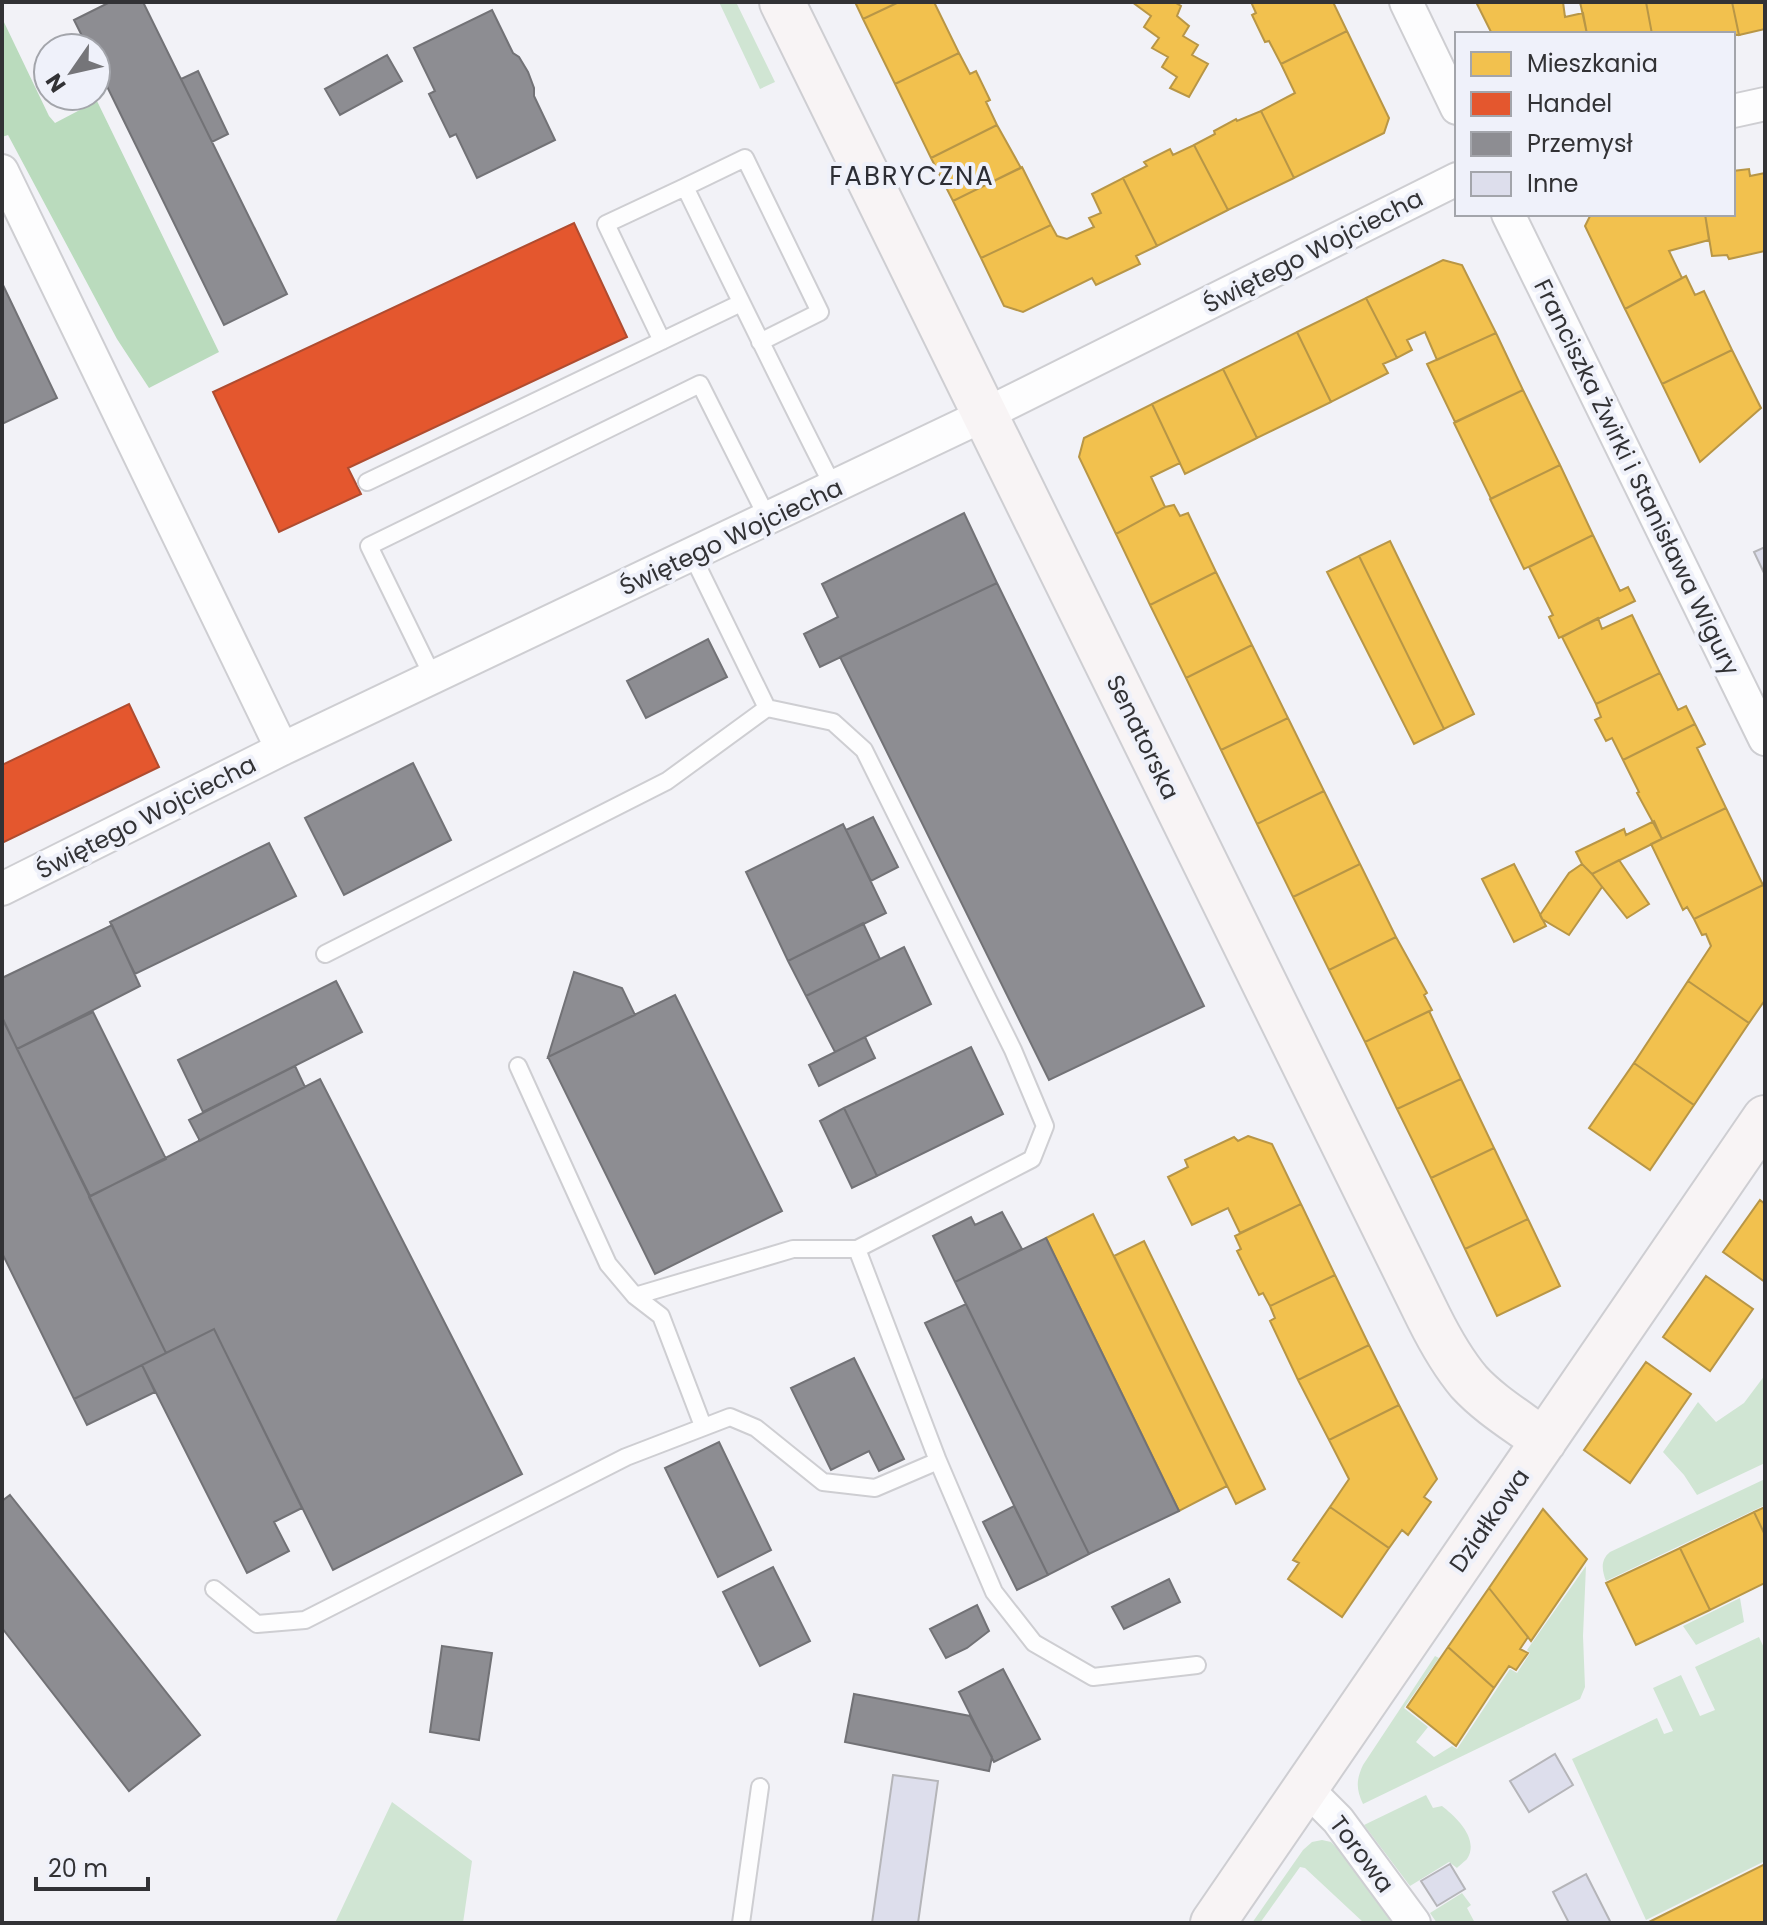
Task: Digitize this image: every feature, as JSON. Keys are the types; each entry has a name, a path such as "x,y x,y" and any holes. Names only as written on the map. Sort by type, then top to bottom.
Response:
{"street":[{"name":"Senatorska","path":"782,2 1440,1339 1470,1383 1544,1441"},
{"path":"1406,2 1455,104"},
{"path":"1735,111 1765,104"},
{"path":"2,171 282,749"},
{"name":"Świętego Wojciecha","path":"2,889 282,749 984,415 1455,180"},
{"name":"Franciszka Żwirki i Stanisława Wigury","path":"1509,216 1765,739"},
{"name":"Działkowa","path":"1213,1923 1765,1118"},
{"name":"Torowa","path":"1303,1790 1338,1820 1414,1923"}],"lane":[{"path":"662,341 606,224 745,158 820,312 760,342"},
{"path":"685,187 834,488"},
{"path":"367,482 741,303"},
{"path":"433,677 369,546 700,384 768,519"},
{"path":"692,555 767,708"},
{"path":"325,954 667,781 767,708 833,722 864,750 1013,1050 1045,1126 1032,1159 857,1249 793,1249 635,1296"},
{"path":"518,1066 608,1264 635,1296 661,1316 703,1426"},
{"path":"857,1249 938,1461 994,1592 1034,1643 1093,1677 1197,1665"},
{"path":"214,1589 257,1624 305,1620 626,1457 730,1417 756,1428 823,1482 875,1488 938,1461"},
{"path":"741,1923 760,1787"}],"green space":[{"path":"719,2 736,2 775,82 760,89"},
{"path":"2,18 32,81 32,112 47,112 55,123 76,112 102,112 219,352 149,388 117,339 8,135 2,137"},
{"path":"1765,1375 1765,1463 1697,1495 1663,1452 1698,1402 1716,1422 1744,1403"},
{"path":"1765,1479 1765,1505 1606,1581 1603,1566 1610,1552"},
{"path":"1586,1566 1583,1636 1585,1687 1580,1699 1363,1804 1358,1784 1363,1765 1435,1656 1439,1658 1404,1708 1428,1727 1416,1742 1434,1757 1452,1746 1457,1749 1510,1669 1517,1673 1530,1653 1527,1650"},
{"path":"1740,1598 1744,1622 1696,1645 1683,1626"},
{"path":"1759,1637 1765,1650 1765,1861 1646,1920 1572,1759 1657,1718 1664,1734 1673,1731 1653,1688 1681,1675 1700,1716 1715,1710 1695,1667"},
{"path":"1426,1795 1433,1808 1442,1806 1465,1829 1471,1844 1470,1851 1467,1859 1457,1868 1449,1862 1410,1886 1364,1825"},
{"path":"392,1802 472,1861 463,1923 335,1923"},
{"path":"1312,1842 1331,1842 1339,1850 1393,1923 1364,1923 1305,1868 1300,1867 1260,1923 1252,1923 1303,1850"},
{"path":"1462,1893 1471,1905 1467,1908 1475,1923 1437,1923 1430,1913"}],"building: Mieszkania":[{"path":"855,2 899,2 863,19"},
{"path":"899,2 934,2 959,53 895,84 863,19"},
{"path":"1132,2 1174,2 1181,6 1177,16 1189,26 1183,36 1198,45 1192,55 1208,64 1189,97 1170,88 1177,77 1162,67 1168,57 1152,48 1159,38 1144,27 1151,16"},
{"path":"1251,2 1333,2 1347,31 1281,64 1269,41 1265,42 1252,15 1256,13"},
{"path":"1476,2 1563,2 1565,17 1583,13 1587,32 1491,32"},
{"path":"1580,2 1646,2 1652,32 1587,32"},
{"path":"1646,2 1732,2 1739,35 1735,32 1652,32"},
{"path":"1732,2 1765,2 1765,29 1739,35"},
{"path":"1347,31 1389,118 1384,133 1294,178 1261,111 1295,93 1281,64"},
{"path":"959,53 970,74 976,71 990,100 986,102 997,125 931,158 895,84"},
{"path":"1261,111 1294,178 1228,210 1194,145 1236,119"},
{"path":"997,125 1021,168 953,201 931,158"},
{"path":"1194,145 1228,210 1157,246 1123,178 1147,166 1144,162 1170,149 1173,155"},
{"path":"1022,167 1051,225 981,258 953,201"},
{"path":"1749,169 1750,176 1765,173 1765,251 1729,259 1727,255 1712,256 1705,216 1735,216 1735,171"},
{"path":"1123,178 1157,246 1136,256 1140,264 1096,285 1092,278 1023,312 1004,306 981,258 1051,225 1057,236 1067,239 1094,227 1089,218 1101,213 1092,194"},
{"path":"1590,216 1705,216 1709,240 1669,251 1682,278 1625,309 1585,226"},
{"path":"1443,260 1462,265 1496,333 1437,360 1425,332 1407,340 1412,350 1397,358 1366,298"},
{"path":"1686,276 1695,295 1704,291 1732,350 1662,384 1625,309"},
{"path":"1366,298 1397,358 1383,364 1388,373 1331,402 1297,332"},
{"path":"1297,332 1331,402 1257,438 1223,369"},
{"path":"1496,333 1523,390 1455,422 1427,364"},
{"path":"1732,350 1761,408 1700,462 1662,384"},
{"path":"1223,369 1257,438 1185,474 1152,404"},
{"path":"1523,390 1560,465 1491,499 1454,423"},
{"path":"1152,404 1180,463 1151,477 1165,507 1116,534 1079,457 1084,438"},
{"path":"1560,465 1593,535 1524,569 1490,499"},
{"path":"1174,505 1180,516 1188,513 1216,572 1150,605 1116,534"},
{"path":"1593,535 1620,591 1628,587 1635,601 1559,638 1549,617 1553,615 1529,567"},
{"path":"1390,541 1474,714 1444,729 1359,556"},
{"path":"1359,556 1444,729 1414,744 1327,572"},
{"path":"1216,572 1252,645 1186,678 1150,605"},
{"path":"1632,615 1660,673 1596,704 1562,637 1598,618 1602,629"},
{"path":"1252,645 1288,718 1221,750 1186,678"},
{"path":"1660,673 1678,710 1686,706 1695,724 1623,760 1612,738 1606,741 1595,720 1601,717 1596,704"},
{"path":"1288,718 1324,791 1257,824 1221,750"},
{"path":"1695,724 1705,744 1697,748 1726,808 1662,839 1623,760"},
{"path":"1324,791 1360,864 1293,897 1257,824"},
{"path":"1726,808 1763,885 1694,919 1687,907 1683,910 1651,844"},
{"path":"1654,821 1662,839 1592,874 1576,852 1624,829 1626,835"},
{"path":"1619,860 1649,904 1627,918 1592,874"},
{"path":"1360,864 1396,937 1329,970 1293,897"},
{"path":"1514,864 1546,926 1514,942 1482,879"},
{"path":"1582,864 1602,887 1569,935 1540,915 1569,873"},
{"path":"1763,885 1765,1000 1749,1023 1688,981 1711,946 1694,919"},
{"path":"1396,937 1427,993 1424,995 1432,1010 1365,1042 1329,970"},
{"path":"1688,981 1749,1023 1694,1105 1634,1063"},
{"path":"1429,1011 1461,1079 1397,1109 1365,1042"},
{"path":"1634,1063 1694,1105 1650,1170 1589,1128"},
{"path":"1461,1079 1494,1148 1431,1178 1397,1109"},
{"path":"1248,1136 1272,1144 1301,1204 1240,1233 1228,1208 1192,1225 1168,1177 1188,1167 1185,1160 1234,1137 1238,1141"},
{"path":"1494,1148 1528,1219 1465,1249 1431,1178"},
{"path":"1760,1200 1765,1204 1765,1282 1723,1252"},
{"path":"1301,1204 1335,1275 1270,1306 1263,1293 1259,1295 1237,1251 1241,1249 1235,1236"},
{"path":"1093,1214 1227,1486 1179,1511 1046,1238"},
{"path":"1528,1219 1560,1286 1497,1316 1465,1249"},
{"path":"1144,1241 1265,1489 1236,1504 1114,1256"},
{"path":"1335,1275 1369,1345 1298,1380 1270,1321 1275,1318 1270,1306"},
{"path":"1706,1276 1753,1309 1710,1371 1663,1337"},
{"path":"1369,1345 1399,1405 1329,1440 1298,1380"},
{"path":"1646,1362 1691,1394 1630,1483 1584,1450"},
{"path":"1399,1405 1437,1479 1424,1497 1431,1502 1408,1535 1402,1530 1389,1548 1330,1507 1349,1479 1329,1440"},
{"path":"1330,1507 1389,1548 1342,1617 1288,1579 1299,1563 1293,1560"},
{"path":"1765,1507 1765,1535 1754,1512"},
{"path":"1543,1509 1587,1559 1531,1641 1489,1588"},
{"path":"1754,1512 1765,1535 1765,1583 1710,1610 1680,1548"},
{"path":"1680,1548 1710,1610 1636,1645 1606,1583"},
{"path":"1489,1588 1528,1637 1520,1649 1528,1653 1516,1670 1509,1666 1494,1688 1448,1647"},
{"path":"1448,1647 1494,1688 1456,1746 1407,1707"},
{"path":"1765,1864 1765,1923 1647,1923"}],"building: Handel":[{"path":"574,223 627,337 348,468 361,494 279,532 213,392"},
{"path":"129,704 159,767 2,843 2,765"}],"building: Przemysł":[{"path":"110,2 143,2 287,294 224,325 112,97 112,32 80,32 74,20"},
{"path":"492,10 513,53 528,72 534,96 555,140 477,178 456,134 450,137 429,94 435,91 414,48"},
{"path":"387,55 402,81 340,115 325,89"},
{"path":"198,71 228,134 212,142 181,79"},
{"path":"2,283 57,398 2,424"},
{"path":"964,513 997,583 820,667 804,634 838,617 822,584"},
{"path":"997,583 1204,1006 1049,1080 840,657"},
{"path":"708,639 727,677 646,718 627,681"},
{"path":"413,763 451,840 344,895 305,818"},
{"path":"873,817 898,867 871,881 846,830"},
{"path":"843,824 886,913 788,961 746,872"},
{"path":"269,843 296,896 135,974 110,922"},
{"path":"863,923 880,959 806,996 788,961"},
{"path":"112,925 140,986 17,1049 2,1017 2,978"},
{"path":"904,947 931,1004 835,1052 806,996"},
{"path":"574,972 622,988 635,1015 548,1057"},
{"path":"336,981 362,1032 203,1112 178,1060"},
{"path":"675,995 782,1211 655,1274 548,1057"},
{"path":"93,1012 166,1159 90,1196 17,1049"},
{"path":"2,1018 166,1353 74,1399 2,1253"},
{"path":"865,1037 875,1058 819,1086 809,1065"},
{"path":"971,1047 1003,1114 877,1176 844,1108"},
{"path":"295,1066 305,1087 200,1141 189,1120"},
{"path":"320,1079 522,1474 333,1570 214,1329 166,1353 89,1197"},
{"path":"844,1108 877,1176 852,1188 820,1121"},
{"path":"1002,1212 1022,1249 955,1282 933,1236 971,1217 975,1225"},
{"path":"1046,1238 1179,1511 1089,1554 955,1282"},
{"path":"966,1304 1089,1554 1048,1575 925,1323"},
{"path":"214,1329 302,1508 274,1522 289,1551 247,1573 142,1365"},
{"path":"854,1358 904,1459 879,1471 869,1451 831,1470 791,1388"},
{"path":"142,1365 155,1392 87,1425 74,1399"},
{"path":"719,1442 771,1550 718,1577 665,1468"},
{"path":"10,1495 200,1735 129,1791 2,1628 2,1501"},
{"path":"1014,1506 1048,1575 1017,1590 983,1522"},
{"path":"773,1567 810,1641 760,1666 723,1592"},
{"path":"1169,1579 1180,1602 1124,1629 1112,1607"},
{"path":"977,1605 989,1631 967,1648 946,1658 930,1629"},
{"path":"442,1646 492,1653 479,1740 430,1732"},
{"path":"1003,1669 1040,1739 994,1762 959,1692"},
{"path":"854,1694 970,1716 992,1757 989,1771 845,1742"}],"building: Inne":[{"path":"1765,547 1765,575 1754,552"},
{"path":"1555,1754 1573,1785 1529,1812 1510,1781"},
{"path":"893,1775 938,1781 918,1923 872,1923"},
{"path":"1450,1864 1465,1889 1437,1906 1421,1881"},
{"path":"1586,1874 1611,1923 1569,1923 1553,1892"}],"district":[{"name":"FABRYCZNA","path":"912,176"}]}
